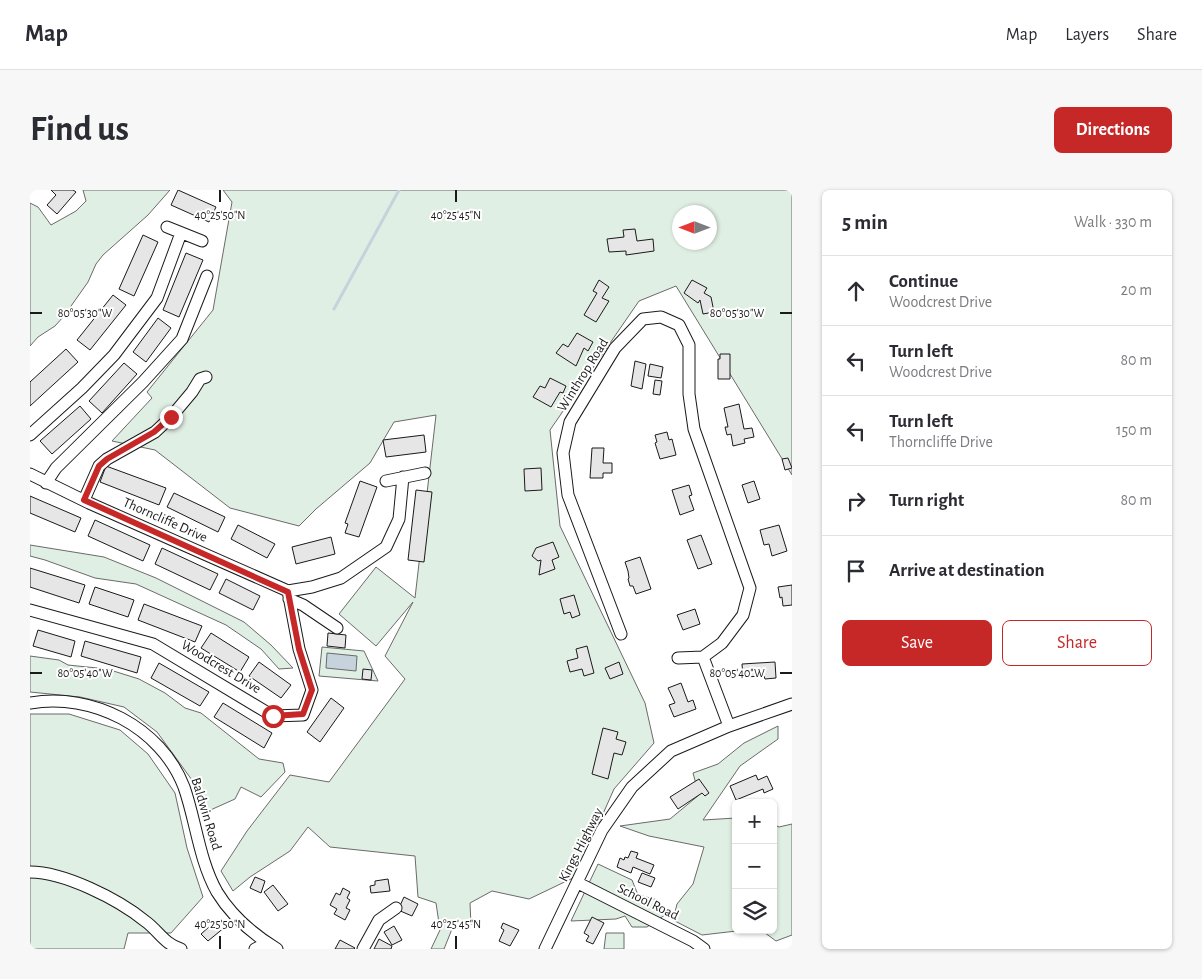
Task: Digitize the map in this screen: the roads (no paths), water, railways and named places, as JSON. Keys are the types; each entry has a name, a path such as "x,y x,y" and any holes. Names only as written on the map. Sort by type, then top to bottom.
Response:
{"street":[{"path":"167,227 202,241"},
{"path":"30,435 82,388 114,355 152,305 157,298 181,233"},
{"path":"46,483 56,468 143,382 182,339 207,276"},
{"name":"Winthrop Road","path":"621,634 568,495 562,453 570,422 615,348 642,319 661,317 679,325 688,345 689,394 694,429 750,588 743,615 722,643 704,657"},
{"path":"84,500 99,466 107,459 154,432 187,398 200,379 206,376"},
{"path":"386,481 425,473"},
{"name":"Thorncliffe Drive","path":"30,474 289,595 337,628"},
{"path":"289,595 341,578 386,547 399,519 402,477"},
{"name":"Woodcrest Drive","path":"30,610 153,644 273,716 303,714 312,690 299,649 289,595"},
{"path":"678,658 704,657 729,726"},
{"name":"Baldwin Road","path":"30,703 59,701 88,705 116,715 148,736 173,766 183,785 204,860 218,893 245,926 272,946"},
{"name":"Kings Highway","path":"545,949 602,830 632,787 671,751 729,726 792,704"},
{"path":"30,872 44,872 112,899 132,910 171,946 181,949"},
{"name":"School Road","path":"578,883 693,941 704,949"},
{"path":"363,949 379,920 396,908"},
{"path":"255,949 272,946"}],"waterway":[{"path":"334,309 399,190"}]}
